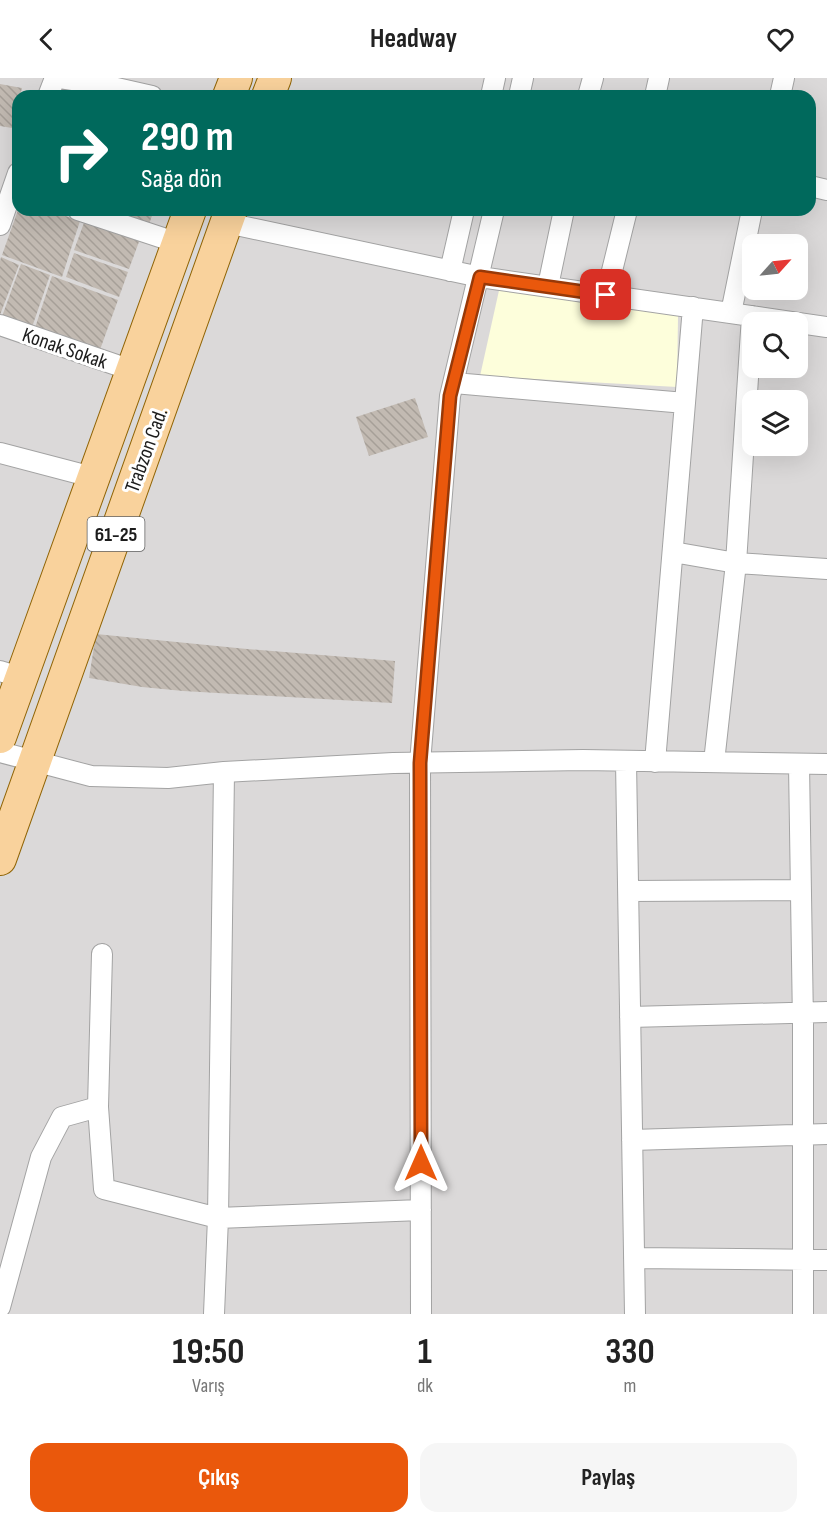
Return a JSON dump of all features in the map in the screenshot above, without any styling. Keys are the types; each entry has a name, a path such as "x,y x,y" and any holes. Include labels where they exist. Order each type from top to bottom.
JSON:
{"main road":[{"name":"Trabzon Cad.","path":"0,738 11,674 92,477 188,216"},
{"name":"Trabzon Cad.","path":"0,859 229,216"}],"street":[{"path":"60,78 100,81 131,90"},
{"path":"0,225 12,194"},
{"path":"96,216 178,243"},
{"path":"229,216 480,277 742,315"},
{"path":"450,271 463,216"},
{"path":"421,1314 420,763 450,396 493,216"},
{"path":"548,286 563,216"},
{"path":"606,295 626,216"},
{"path":"731,313 751,216"},
{"path":"655,762 693,307"},
{"path":"808,324 827,327"},
{"name":"Konak Sokak","path":"0,325 131,370"},
{"path":"714,762 736,563 748,378"},
{"path":"454,383 685,403"},
{"path":"0,453 92,477"},
{"path":"673,552 736,563 827,569"},
{"path":"0,752 91,776 168,778 224,772 420,763 626,761 827,764"},
{"path":"626,761 635,1314"},
{"path":"799,764 803,1012 803,1314"},
{"path":"214,1314 218,1218 224,772"},
{"path":"628,891 801,890"},
{"path":"102,954 98,1107 104,1190 218,1218 421,1210"},
{"path":"630,1017 827,1012"},
{"path":"0,1307 41,1157 62,1117 98,1107"},
{"path":"632,1140 827,1134"},
{"path":"634,1258 827,1260"}],"shaded area":[{"path":"0,78 827,78 827,1314 0,1314"},
{"path":"500,286 678,316 677,387 480,376"}],"building":[{"path":"0,84 22,88 22,90 12,90 12,128 0,126"},
{"path":"16,216 65,216 80,221 62,277 2,255"},
{"path":"112,216 152,216 148,227"},
{"path":"85,220 140,239 129,269 74,250"},
{"path":"74,253 128,272 119,297 66,277"},
{"path":"1,257 19,265 0,315 0,261"},
{"path":"21,264 50,275 30,333 0,322"},
{"path":"52,276 118,300 97,358 33,334"},
{"path":"415,398 428,437 369,456 356,417"},
{"path":"96,634 395,661 392,703 183,691 89,678"}],"route":[{"path":"421,1163 420,763 450,396 480,277 606,295"}]}
